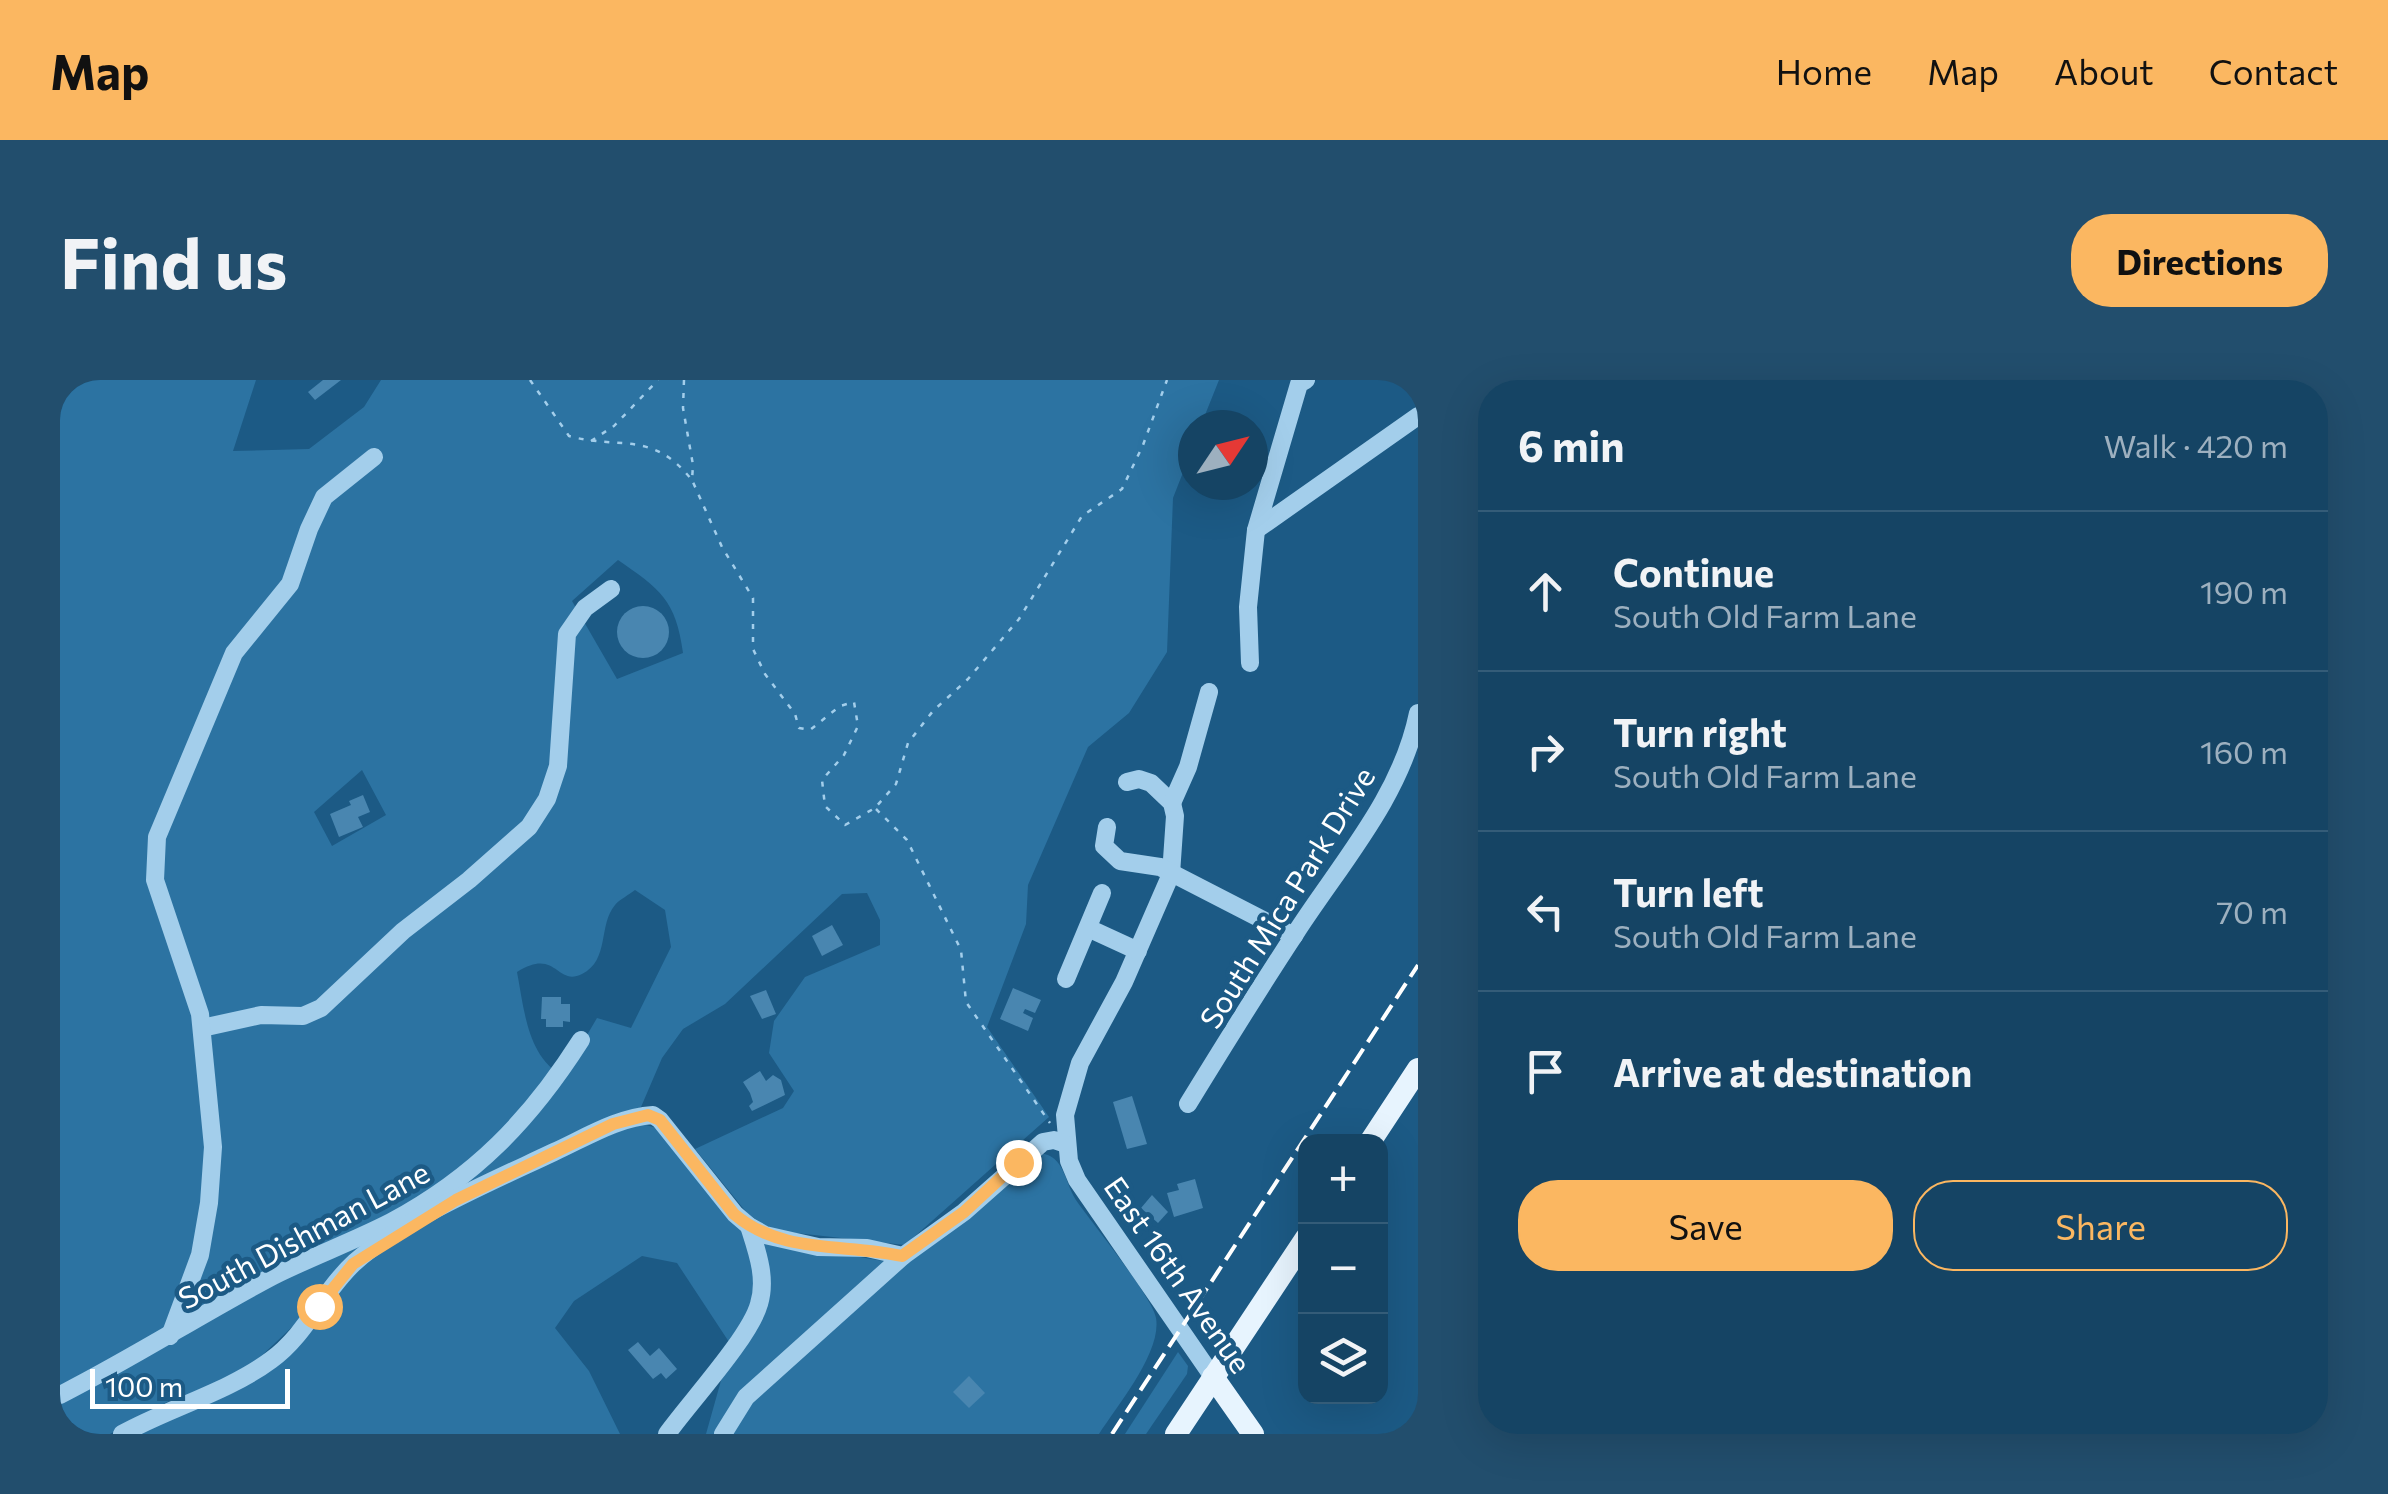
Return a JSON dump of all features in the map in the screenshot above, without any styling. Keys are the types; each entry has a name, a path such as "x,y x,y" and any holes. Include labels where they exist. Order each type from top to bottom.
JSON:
{"main road":[{"path":"1375,1134 1418,1070"},
{"path":"1176,1434 1298,1250"},
{"name":"East 16th Avenue","path":"1213,1377 1253,1434"}],"street":[{"path":"1250,663 1248,607 1256,530 1299,384 1306,380"},
{"path":"1256,530 1418,416"},
{"path":"170,1336 200,1255 209,1203 211,1110 193,984 155,880 157,837 234,653 290,584 324,498 374,457"},
{"path":"202,1028 261,1015 302,1016 321,1008 402,931 529,828 547,800 558,766 566,634 584,608 611,590"},
{"path":"723,1434 746,1397 902,1256 964,1212 1042,1142 1066,1144 1065,1114 1080,1063 1138,950 1171,874 1175,816 1172,803 1188,767 1209,692"},
{"name":"South Mica Park Drive","path":"1188,1104 1390,792 1414,736 1418,713"},
{"path":"1128,782 1145,781 1172,803"},
{"path":"1107,827 1104,846 1112,856 1129,863 1152,864 1294,936"},
{"path":"1066,979 1102,893"},
{"path":"1088,928 1138,950"},
{"name":"South Dishman Lane","path":"60,1395 274,1276 392,1222 451,1186 540,1102 581,1040"},
{"path":"122,1434 271,1360 302,1331 353,1264 371,1250 471,1192 613,1124 640,1116 656,1117 734,1214 765,1236 818,1248 867,1248 902,1256"},
{"name":"East 16th Avenue","path":"1066,1144 1077,1180 1213,1377"},
{"path":"667,1434 750,1326 760,1303 760,1262 749,1226"}],"path":[{"path":"530,380 569,436 590,442 644,444 680,466 692,480 722,547 752,598 754,648 765,674 795,714 799,728 810,730 840,706 854,702 858,726 844,756 822,780 825,806 845,825 874,808 896,784 908,744 933,711 968,679 1019,618 1082,516 1122,489 1167,380"},
{"path":"590,442 614,426 658,380"},
{"path":"684,380 684,408 694,465 692,480"},
{"path":"874,808 908,840 945,916 961,950 966,1002 1028,1096 1066,1144"}],"shaded area":[{"path":"60,380 256,380 233,451 309,449 364,407 381,380 1219,380 1207,410 1178,410 1178,485 1173,498 1167,652 1129,713 1088,747 1028,885 1026,924 987,1027 1049,1117 905,1245 760,1229 695,1149 783,1108 794,1091 769,1053 774,1021 805,977 880,945 880,920 867,893 842,894 725,1004 683,1029 662,1058 641,1107 468,1189 397,1228 256,1361 209,1387 167,1402 110,1434 60,1434","holes":["618,560 645,579 670,608 683,653 617,679 572,601","362,770 386,815 332,846 314,812","635,890 665,910 671,947 631,1028 597,1018 563,1076 551,1068 534,1044 517,972 540,964 573,977 591,968 597,960 610,913"]},
{"path":"642,1124 657,1128 747,1238 901,1264 1039,1153 1048,1155 1060,1165 1078,1203 1152,1308 1156,1332 1152,1347 1127,1394 1099,1434 706,1434 731,1345 677,1263 642,1256 574,1301 555,1328 589,1371 620,1434 136,1434 177,1411 217,1400 269,1371 357,1267 376,1253 459,1204 616,1130"},
{"path":"1178,1352 1188,1366 1187,1374 1146,1434 1125,1434"}],"building":[{"path":"323,380 341,380 315,400 308,392"},
{"path":"643,606 662,613 669,632 662,651 643,658 624,651 617,632 624,613"},
{"path":"363,795 370,812 358,817 363,827 339,837 330,814"},
{"path":"832,925 843,945 822,956 812,936"},
{"path":"1013,988 1041,1000 1035,1013 1025,1009 1023,1013 1033,1018 1028,1031 1000,1019"},
{"path":"766,990 776,1014 762,1019 750,996"},
{"path":"542,997 561,997 561,1004 570,1004 570,1022 563,1021 563,1027 546,1027 546,1019 541,1019"},
{"path":"760,1071 766,1081 773,1075 781,1080 785,1095 752,1111 749,1106 753,1102 743,1082"},
{"path":"1132,1096 1147,1144 1127,1149 1113,1102"},
{"path":"1195,1179 1203,1208 1174,1217 1167,1193 1179,1190 1177,1184"},
{"path":"1152,1195 1168,1212 1158,1223 1141,1208"},
{"path":"638,1342 650,1356 659,1348 677,1369 666,1379 661,1373 653,1379 628,1350"},
{"path":"969,1376 985,1393 969,1408 953,1392"}],"railway":[{"path":"1112,1434 1418,965"}],"route":[{"path":"319,1306 353,1264 405,1229 471,1192 606,1128 640,1116 653,1115 660,1120 734,1214 749,1226 765,1236 818,1248 867,1248 902,1256 964,1212 1018,1162"}]}
